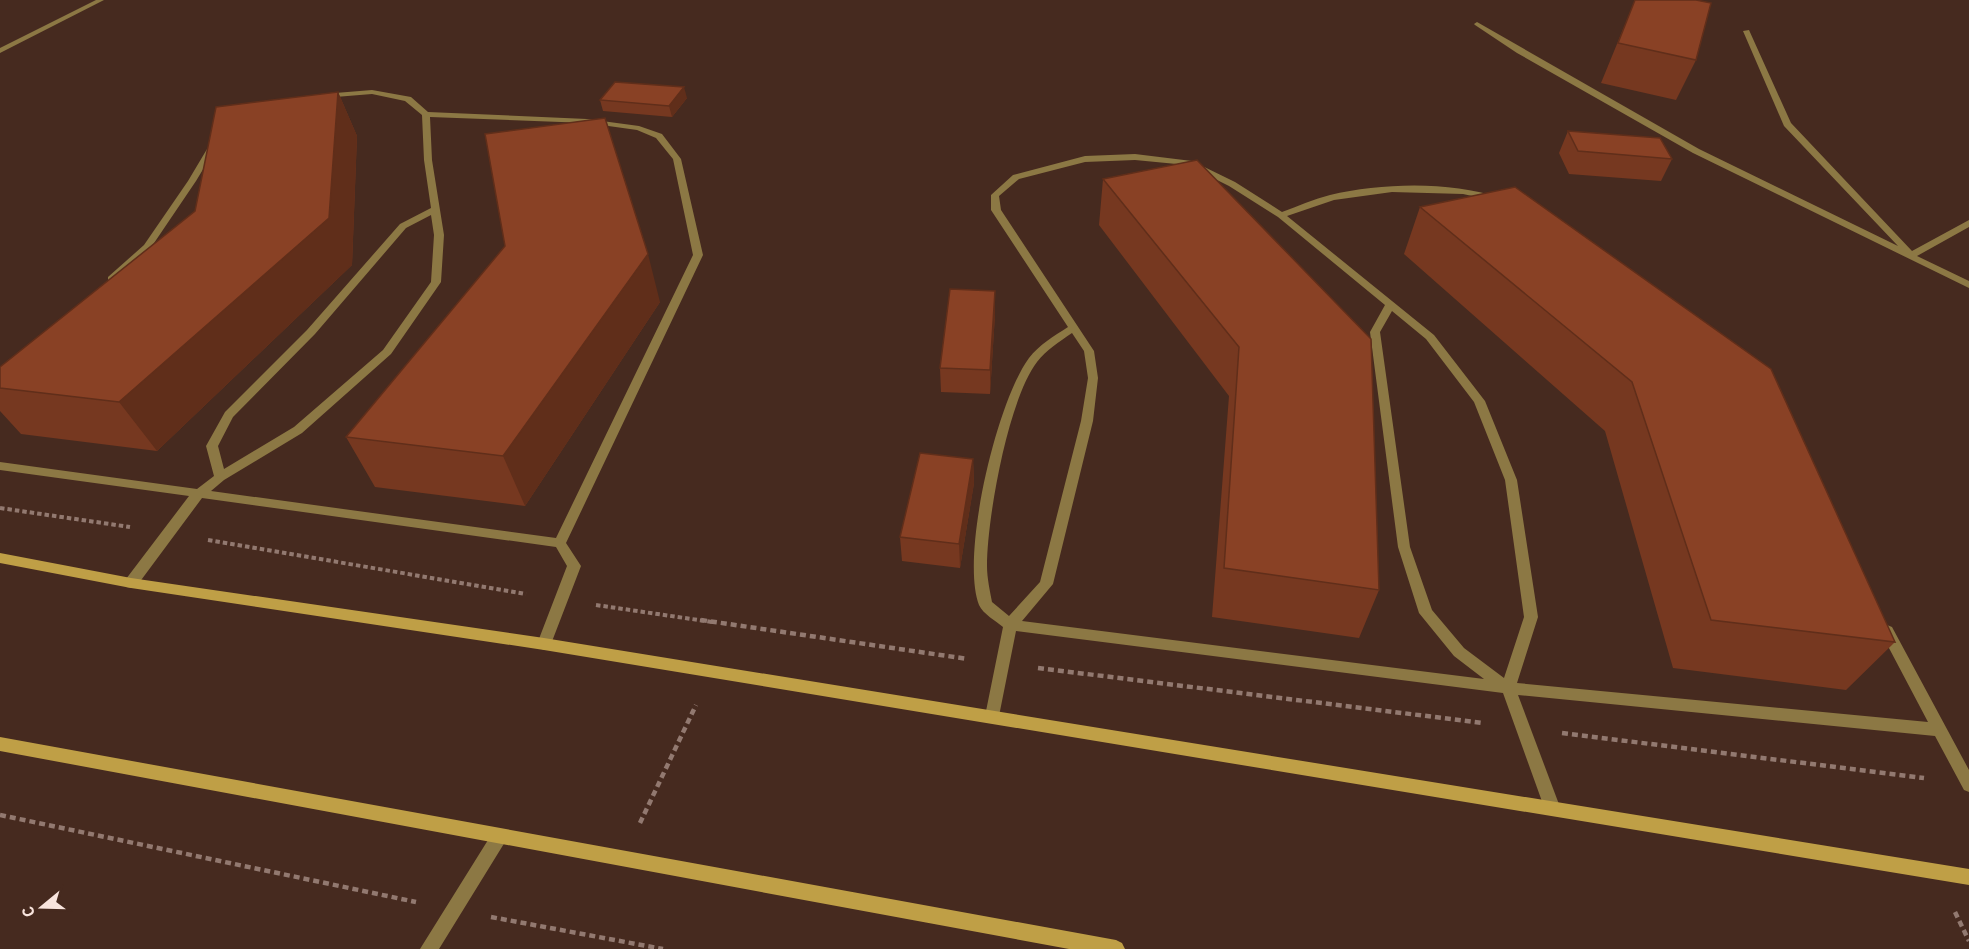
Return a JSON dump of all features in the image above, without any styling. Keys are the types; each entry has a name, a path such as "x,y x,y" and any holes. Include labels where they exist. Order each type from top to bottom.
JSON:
{"street":[{"path":"0,51 101,0"},
{"path":"1477,24 1696,151 1969,285"},
{"path":"1747,31 1787,124 1911,255"},
{"path":"310,97 372,92 408,99 426,114 587,121 639,128 659,136 677,159 698,255 560,543"},
{"path":"131,583 198,494 220,477 298,430 387,352 436,282 439,235 428,160 426,114"},
{"path":"105,285 147,247 192,181 213,143 221,136"},
{"path":"992,716 1010,625 1046,584 1086,421 1093,378 1089,351 996,210 995,195 1016,177 1085,159 1135,157 1189,163 1232,184 1281,215 1430,337 1479,401 1511,480 1531,617 1508,688"},
{"path":"1281,215 1334,196 1390,190 1434,189 1484,194 1504,204"},
{"path":"220,477 212,446 229,415 310,332 403,226 435,209"},
{"path":"1911,255 1969,223"},
{"path":"1391,304 1376,332 1404,547 1426,613 1459,652 1508,688 1552,807"},
{"path":"1074,327 1046,347 1029,365 1017,392 1002,441 985,517 980,569 986,605 1010,625 1508,688 1939,730"},
{"path":"0,466 560,543"},
{"path":"544,644 574,566 560,543"},
{"path":"0,558 131,583 544,644 1969,877"},
{"path":"1884,625 1969,785"},
{"path":"0,744 623,859 1052,944 1116,949"},
{"path":"429,949 499,837"}],"path":[{"path":"623,859 712,671"},
{"path":"0,815 454,909 663,949"}],"building":[{"path":"1635,0 1696,0 1711,3 1696,60 1618,43"},
{"path":"615,82 684,87 669,106 600,100"},
{"path":"338,92 329,218 119,402 0,388 0,367 195,211 216,107"},
{"path":"605,118 648,254 503,456 346,437 505,246 485,134"},
{"path":"1568,131 1660,138 1672,159 1578,151"},
{"path":"1197,160 1371,339 1379,590 1224,568 1239,347 1103,179"},
{"path":"1515,187 1771,369 1895,642 1711,620 1632,382 1420,207"},
{"path":"950,289 995,291 990,370 940,368"},
{"path":"920,453 973,459 959,544 900,537"}]}
